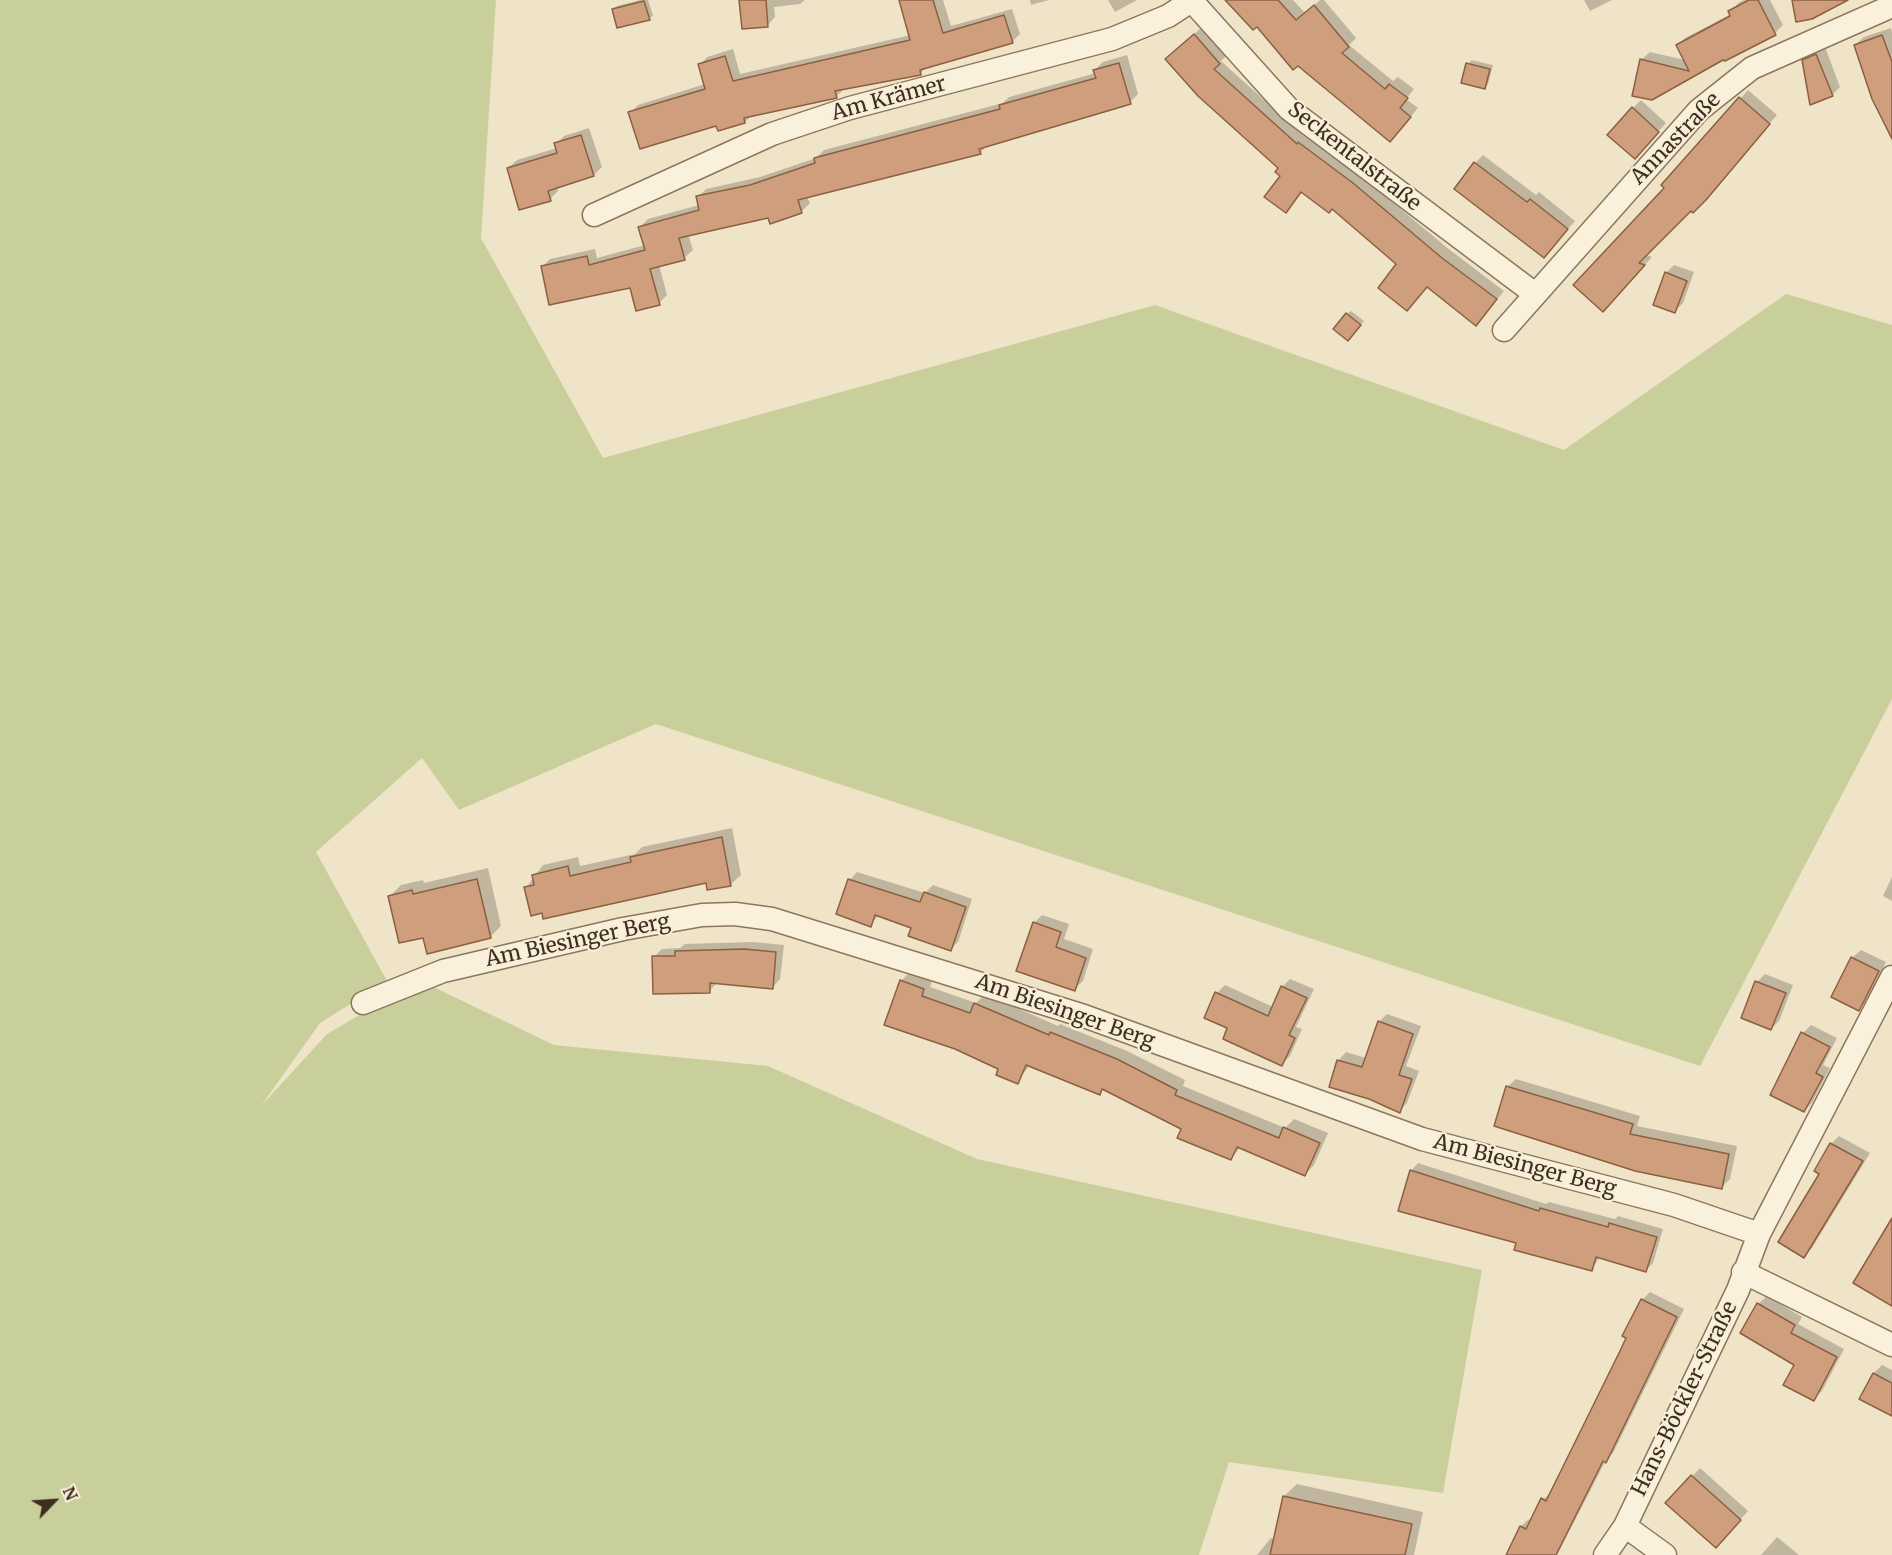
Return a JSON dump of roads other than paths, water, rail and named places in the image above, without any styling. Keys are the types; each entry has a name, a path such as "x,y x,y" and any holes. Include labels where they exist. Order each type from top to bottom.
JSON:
{"street":[{"name":"Am Krämer","path":"594,215 781,131 850,108 1112,39 1168,16 1191,1"},
{"name":"Seckentalstraße","path":"1191,1 1289,109 1535,294"},
{"name":"Annastraße","path":"1504,330 1699,110 1752,68 1892,6"},
{"name":"Am Biesinger Berg","path":"363,1003 443,971 612,931 702,915 744,915 771,920 1084,1016 1422,1138 1674,1205 1759,1234"},
{"path":"1892,977 1759,1234 1743,1272 1892,1345"},
{"name":"Hans-Böckler-Straße","path":"1605,1555 1625,1526 1738,1290 1743,1272"},
{"path":"1625,1526 1665,1555"}]}
